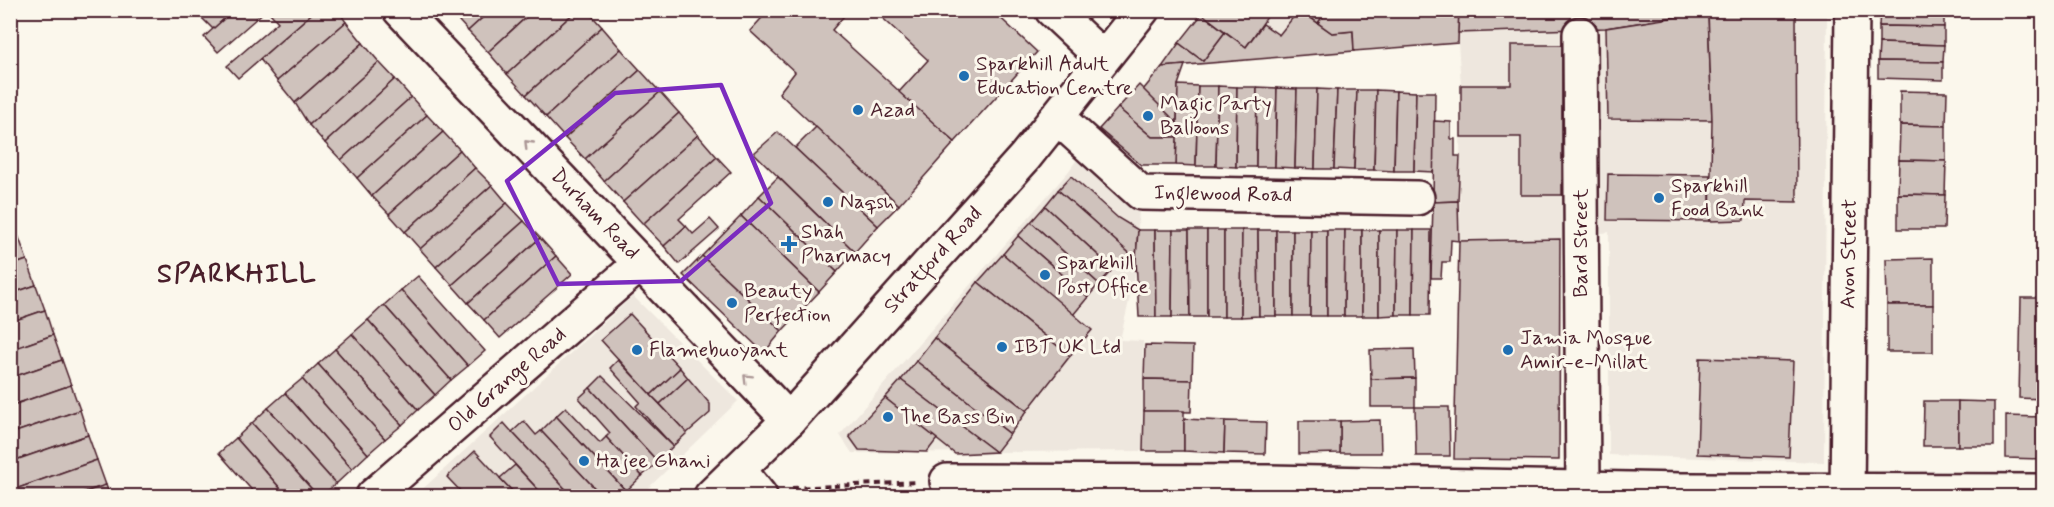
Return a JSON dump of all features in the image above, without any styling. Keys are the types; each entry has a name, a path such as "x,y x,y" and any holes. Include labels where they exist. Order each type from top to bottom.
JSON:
{"main road":[{"name":"Durham Road","path":"400,10 789,420"},
{"path":"1052,10 1103,58"},
{"name":"Stratford Road","path":"711,496 751,485 789,420 1058,118 1142,10"},
{"name":"Avon Street","path":"1847,493 1851,10"},
{"name":"Bard Street","path":"1580,34 1583,488"},
{"name":"Inglewood Road","path":"1058,118 1141,193 1417,198"},
{"name":"Old Grange Road","path":"373,496 641,263"},
{"path":"947,481 1269,482 1847,493 2043,491"}],"path":[{"path":"751,485 947,481"}],"highlighted area":[{"path":"721,85 771,203 681,281 558,284 507,181 615,93"}],"shaded area":[{"path":"1205,11 1827,11 1824,462 1609,455 1609,232 1560,239 1459,241 1461,85 1458,43 1185,65 1178,85 1177,123 1141,165 1136,271 1120,340 1143,341 1143,451 852,453 840,435 1068,172 1099,129 1139,85 1143,90"},
{"path":"633,296 738,401 640,496 415,496"}],"building":[{"path":"209,10 234,10 213,29 201,17"},
{"path":"234,10 266,10 218,52 204,37"},
{"path":"273,10 316,10 238,78 227,66 278,22 270,13"},
{"path":"316,10 338,10 346,22 277,81 260,59"},
{"path":"449,10 491,10 468,31"},
{"path":"491,10 534,10 488,52 468,31"},
{"path":"534,10 577,10 507,74 488,52"},
{"path":"577,10 587,10 602,27 526,95 507,74"},
{"name":"Azad","path":"769,10 849,10 832,30 955,142 899,205 779,93 795,72 750,31"},
{"name":"Sparkhill Adult Education Centre","path":"874,10 992,10 1037,52 955,142 899,92 928,60"},
{"path":"1205,10 1272,10 1246,47 1202,14"},
{"path":"1299,10 1332,33 1353,31 1354,51 1162,67 1179,43 1203,61 1225,32 1246,47 1263,24 1279,35"},
{"path":"1301,10 1327,10 1318,23"},
{"path":"1327,10 1459,10 1458,43 1354,51 1353,31 1332,33 1318,23"},
{"path":"1459,10 1708,10 1708,12 1606,28 1458,33"},
{"path":"1880,10 1944,10 1944,27 1879,26"},
{"path":"1708,12 1712,120 1608,119 1606,28"},
{"path":"1708,12 1796,12 1797,202 1745,201 1744,220 1710,221 1712,120"},
{"path":"1202,14 1225,32 1203,61 1179,43"},
{"path":"346,22 363,43 295,103 277,81"},
{"path":"1879,26 1944,27 1944,45 1879,43"},
{"path":"602,27 621,49 546,117 526,95"},
{"path":"363,43 379,62 309,125 295,103"},
{"path":"1879,43 1944,45 1943,62 1878,61"},
{"path":"1511,45 1562,45 1562,195 1521,195 1521,137 1461,137 1461,85 1511,85"},
{"path":"621,49 640,70 565,138 546,117"},
{"path":"1878,61 1943,62 1943,80 1878,78"},
{"path":"379,62 395,79 325,143 309,125"},
{"path":"1185,65 1178,85 1177,123 1143,90 1162,67"},
{"path":"640,70 660,92 585,159 565,138"},
{"path":"395,79 411,97 341,160 325,143"},
{"name":"Magic Party Balloons","path":"1139,85 1177,123 1177,137 1152,137 1118,108"},
{"path":"1178,85 1198,86 1196,166 1176,165"},
{"path":"1198,86 1218,86 1216,166 1196,166"},
{"path":"1218,86 1237,87 1236,167 1216,166"},
{"path":"1237,87 1257,87 1256,167 1236,167"},
{"path":"1257,87 1277,88 1275,167 1256,167"},
{"path":"1277,88 1297,89 1295,168 1275,167"},
{"path":"1297,89 1317,89 1315,169 1295,168"},
{"path":"1317,89 1337,90 1334,169 1315,169"},
{"path":"1337,90 1357,90 1354,170 1334,169"},
{"path":"1357,90 1376,90 1374,170 1354,170"},
{"path":"1376,90 1396,91 1394,171 1374,170"},
{"path":"1396,91 1416,92 1414,171 1394,171"},
{"path":"1900,91 1947,92 1946,126 1900,125"},
{"path":"660,92 679,113 604,181 585,159"},
{"path":"1416,92 1435,92 1434,172 1414,171"},
{"path":"411,97 427,115 357,178 341,160"},
{"path":"1118,108 1152,137 1177,137 1176,165 1141,165 1099,129"},
{"path":"679,113 698,135 623,202 604,181"},
{"path":"427,115 443,132 372,196 357,178"},
{"path":"1434,121 1451,122 1451,139 1455,139 1455,156 1460,156 1458,201 1433,202"},
{"path":"1900,125 1946,126 1946,161 1899,160"},
{"path":"816,127 899,205 878,226 795,148"},
{"path":"443,132 460,150 389,214 372,196"},
{"name":"Naqsh","path":"778,132 878,226 855,252 754,153"},
{"path":"698,135 717,157 643,224 623,202"},
{"path":"460,150 475,168 405,232 389,214"},
{"path":"717,157 731,172 679,219 686,226 664,246 643,224"},
{"path":"1899,160 1946,161 1945,195 1898,194"},
{"path":"475,168 492,185 420,249 405,232"},
{"name":"Sparkhill Food Bank","path":"1608,174 1710,175 1710,221 1607,220"},
{"path":"1071,176 1118,218 1138,230 1136,259 1058,190"},
{"path":"778,177 855,252 837,272 759,196"},
{"path":"492,185 507,203 436,267 420,249"},
{"path":"1058,190 1136,259 1136,271 1121,262 1113,269 1045,206"},
{"path":"1898,194 1945,195 1944,229 1898,229"},
{"name":"Shah Pharmacy","path":"759,196 837,272 819,292 741,216"},
{"path":"1458,201 1459,241 1451,240 1450,262 1442,262 1441,278 1431,278 1433,202"},
{"path":"507,203 524,221 452,285 436,267"},
{"path":"1045,206 1113,269 1099,284 1031,222"},
{"path":"741,216 819,292 782,331 702,256"},
{"path":"710,219 719,229 679,264 664,246 686,226 693,234"},
{"path":"524,221 540,238 468,303 452,285"},
{"path":"1031,222 1099,284 1088,297 1018,236"},
{"path":"1138,230 1155,230 1156,317 1139,317 1136,259"},
{"path":"1155,230 1173,230 1172,317 1156,317"},
{"path":"1173,230 1189,230 1190,317 1172,317"},
{"path":"1189,230 1207,230 1207,317 1190,317"},
{"path":"1207,230 1224,230 1224,317 1207,317"},
{"path":"1224,230 1242,230 1241,317 1224,317"},
{"path":"1242,230 1258,230 1259,316 1241,317"},
{"path":"1258,230 1276,230 1276,316 1259,316"},
{"path":"1276,230 1293,230 1293,316 1276,316"},
{"path":"1293,230 1311,230 1310,316 1293,316"},
{"path":"1311,230 1327,230 1327,316 1310,316"},
{"path":"1327,230 1345,230 1344,316 1327,316"},
{"path":"1345,230 1362,230 1362,316 1344,316"},
{"path":"1362,230 1379,230 1379,316 1362,316"},
{"path":"1379,230 1397,230 1396,315 1379,316"},
{"path":"1397,230 1414,230 1413,315 1396,315"},
{"path":"1414,230 1431,230 1430,315 1413,315"},
{"path":"18,235 27,260 10,266 10,238"},
{"name":"Sparkhill Post Office","path":"1018,236 1088,297 1073,315 1003,254"},
{"path":"540,238 556,256 484,320 468,303"},
{"name":"Jamia Mosque Amir-e-Millat","path":"1560,239 1559,460 1454,459 1459,241"},
{"path":"1003,254 1092,330 1070,356 978,282"},
{"path":"556,256 572,274 500,338 484,320"},
{"name":"Beauty Perfection","path":"702,256 782,331 764,353 683,275"},
{"path":"1933,258 1933,305 1887,305 1886,259"},
{"path":"27,260 36,285 10,294 10,266"},
{"path":"418,276 485,351 468,366 401,290"},
{"name":"IBT UK Ltd","path":"978,282 1070,356 1027,411 934,338"},
{"path":"36,285 45,310 10,322 10,294"},
{"path":"401,290 468,366 451,380 384,305"},
{"path":"2021,298 2044,298 2044,399 2019,398"},
{"path":"384,305 451,380 435,395 368,320"},
{"path":"1887,305 1933,305 1933,352 1887,352"},
{"path":"45,310 53,335 10,350 10,322"},
{"name":"Flamebuoyant","path":"630,314 680,368 651,395 601,340"},
{"path":"368,320 435,395 418,410 352,334"},
{"path":"352,334 418,410 402,425 335,349"},
{"path":"53,335 62,360 10,378 10,350"},
{"path":"934,338 1027,411 1010,434 916,361"},
{"path":"1145,345 1193,346 1192,380 1144,379"},
{"path":"335,349 402,425 385,439 318,364"},
{"path":"1414,349 1415,378 1371,379 1370,350"},
{"path":"1700,358 1793,361 1789,457 1697,454"},
{"path":"62,360 71,385 10,406 10,378"},
{"path":"618,360 687,433 673,446 636,406 640,402 610,368"},
{"path":"916,361 1010,434 996,452 901,380"},
{"path":"318,364 385,439 368,454 302,379"},
{"path":"680,368 688,378 660,404 651,395"},
{"path":"602,376 673,446 658,462 590,388"},
{"path":"688,378 710,404 710,413 687,433 660,404"},
{"path":"1415,378 1415,407 1371,407 1371,379"},
{"path":"302,379 368,454 352,469 285,393"},
{"path":"1144,379 1192,380 1191,412 1144,411"},
{"path":"901,380 996,452 955,454 885,398"},
{"path":"71,385 80,410 10,434 10,406"},
{"path":"590,388 658,462 642,476 606,437 610,433 579,398"},
{"path":"285,393 352,469 336,484 268,408"},
{"name":"The Bass Bin","path":"885,398 937,439 927,452 859,450 849,436"},
{"path":"1924,401 1958,401 1958,446 1923,446"},
{"path":"1958,401 1994,402 1994,446 1958,446"},
{"path":"566,407 600,443 606,437 642,476 626,491 556,416"},
{"path":"1415,407 1449,407 1450,456 1416,456"},
{"path":"268,408 336,484 321,496 318,496 252,423"},
{"path":"80,410 88,435 10,462 10,434"},
{"path":"1144,411 1184,411 1184,451 1143,451"},
{"name":"Hajee Ghani","path":"556,416 626,491 620,496 602,496 541,431"},
{"path":"2006,416 2044,417 2044,459 2006,458"},
{"path":"1184,419 1225,421 1224,453 1184,451"},
{"path":"1380,420 1381,453 1340,453 1340,421"},
{"path":"524,421 536,435 541,431 602,496 572,496 512,432"},
{"path":"1225,421 1266,422 1265,454 1224,453"},
{"path":"1299,421 1340,421 1340,453 1299,454"},
{"path":"252,423 318,496 287,496 236,438"},
{"path":"504,423 572,496 544,496 490,437"},
{"path":"88,435 97,460 10,491 10,462"},
{"path":"236,438 287,496 257,496 219,453"},
{"path":"475,451 517,496 465,496 447,477"},
{"path":"97,460 106,485 73,496 10,496 10,491"},
{"path":"515,465 544,496 517,496 500,478"},
{"path":"106,485 110,496 73,496"}],"place":[{"name":"Sparkhill Adult Education Centre","path":"964,76"},
{"name":"Azad","path":"858,110"},
{"name":"Magic Party Balloons","path":"1148,116"},
{"name":"Sparkhill Food Bank","path":"1659,198"},
{"name":"Naqsh","path":"828,202"},
{"name":"Shah Pharmacy","path":"789,244"},
{"name":"Sparkhill Post Office","path":"1045,275"},
{"name":"Beauty Perfection","path":"732,303"},
{"name":"IBT UK Ltd","path":"1002,347"},
{"name":"Flamebuoyant","path":"637,350"},
{"name":"Jamia Mosque Amir-e-Millat","path":"1508,350"},
{"name":"The Bass Bin","path":"888,417"},
{"name":"Hajee Ghani","path":"584,461"}],"district":[{"name":"SPARKHILL","path":"237,274"}]}
